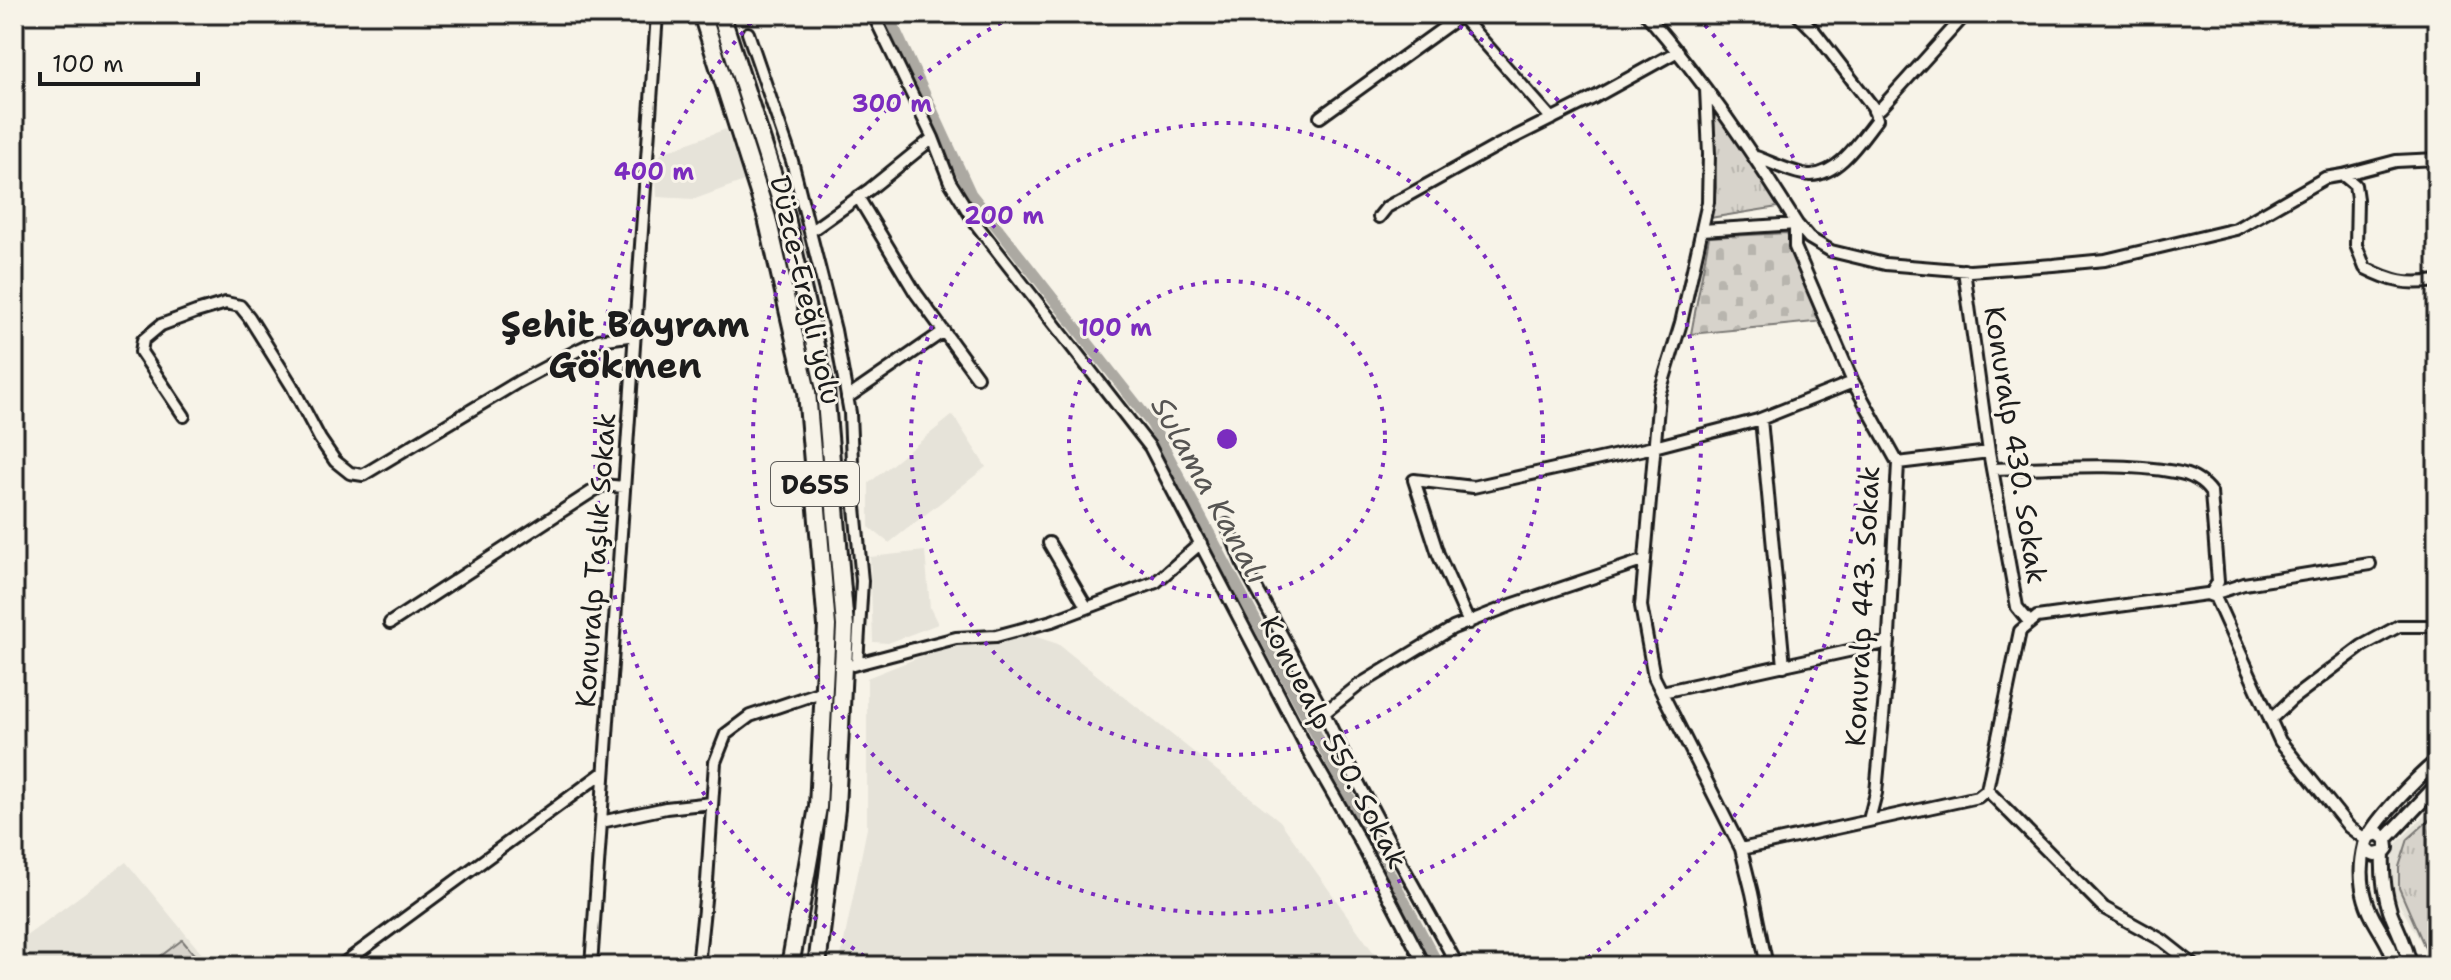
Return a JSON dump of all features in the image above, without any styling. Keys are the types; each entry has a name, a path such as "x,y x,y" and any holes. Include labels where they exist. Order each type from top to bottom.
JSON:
{"highway":[{"name":"Düzce-Ereğli yolu","path":"702,14 767,218 807,392 827,626 818,807 790,966"},
{"name":"Düzce-Ereğli yolu","path":"721,14 785,213 825,389 850,666 817,966"}],"main road":[{"path":"2395,966 2389,943 2368,908 2360,864 2367,840 2380,819 2437,761"},
{"path":"2386,839 2437,785"},
{"path":"2367,840 2378,833 2386,839 2387,848 2383,853 2384,887 2410,966"},
{"path":"2367,840 2372,854 2383,853"}],"street":[{"name":"Konuralp Taşlık Sokak","path":"591,966 657,14"},
{"name":"Konuealp 550. Sokak","path":"873,14 933,138 950,182 976,224 1150,447 1425,966"},
{"path":"1646,14 1706,87 1756,157 1796,224 1809,238 1831,251 1885,264 1964,270 2105,260 2236,229 2325,178 2396,161 2437,159"},
{"path":"1756,157 1810,175 1829,170 1855,147 1877,119 1815,32 1797,14"},
{"path":"1874,111 1881,108 1966,14"},
{"path":"1320,117 1461,15 1552,119"},
{"path":"748,33 792,161 811,231 835,330 847,398 862,581 850,666 956,638 996,636 1021,630 1087,608 1156,582 1201,543"},
{"path":"1379,217 1387,207 1678,51"},
{"path":"1706,87 1708,202 1681,323 1659,395 1641,606 1654,677 1741,849 1767,966"},
{"path":"811,231 933,138"},
{"path":"2343,175 2355,185 2356,245 2365,268 2398,282 2414,284 2437,281"},
{"path":"858,197 915,292 977,377"},
{"path":"1702,230 1796,224"},
{"name":"Konuralp 443. Sokak","path":"1796,224 1795,247 1853,382 1898,463 1889,642 1876,793 1869,820"},
{"name":"Konuralp 430. Sokak","path":"1964,270 1989,452 2017,607 2030,623"},
{"path":"184,416 141,352 143,340 161,325 226,303 240,306 249,317 335,461 350,473 363,475 518,382 580,349 599,340 635,335"},
{"path":"847,398 944,331"},
{"path":"1469,623 1438,554 1414,480 1473,487 1654,447 1761,419 1853,382"},
{"path":"1761,419 1784,666"},
{"path":"1898,463 1989,452"},
{"path":"1993,469 2132,469 2177,472 2204,483 2211,493 2218,582 2210,595"},
{"path":"390,623 602,485 624,487"},
{"path":"1227,525 1248,574 1458,966"},
{"path":"1049,543 1087,608"},
{"path":"1324,713 1359,685 1453,628 1645,560"},
{"path":"2210,595 2244,584 2370,564"},
{"path":"1741,849 1978,797 1987,790 2020,631 2037,617 2207,594 2215,597 2280,741 2349,827 2367,840"},
{"path":"2270,720 2292,699 2362,646 2399,626 2437,626"},
{"path":"1662,692 1889,642"},
{"path":"698,966 715,762 726,734 750,716 824,691"},
{"path":"340,966 604,772"},
{"path":"1987,790 2104,908 2162,940 2195,966"},
{"path":"601,822 666,808 712,803"}],"shaded area":[{"path":"726,129 744,181 695,199 657,197 655,162 662,153"},
{"path":"953,415 986,467 889,543 869,527 869,483"},
{"path":"925,551 930,608 938,624 888,643 873,642 870,557"},
{"path":"1000,625 1058,644 1280,821 1383,966 839,966 867,828 867,678"},
{"path":"2437,803 2437,966 2431,966 2421,942 2376,864"},
{"path":"126,862 212,966 14,966 14,945"}],"green space":[{"path":"1716,113 1744,147 1778,207 1710,218 1716,188 1713,123"},
{"path":"1787,233 1825,321 1691,334 1709,237"},
{"path":"2437,813 2437,966 2433,966 2399,888 2399,867 2408,839"},
{"path":"182,940 204,966 163,966 157,959"}],"waterway":[{"name":"Sulama Kanalı","path":"888,14 971,194 1151,423 1439,966"}],"district":[{"name":"Şehit Bayram Gökmen","path":"625,344"}]}
